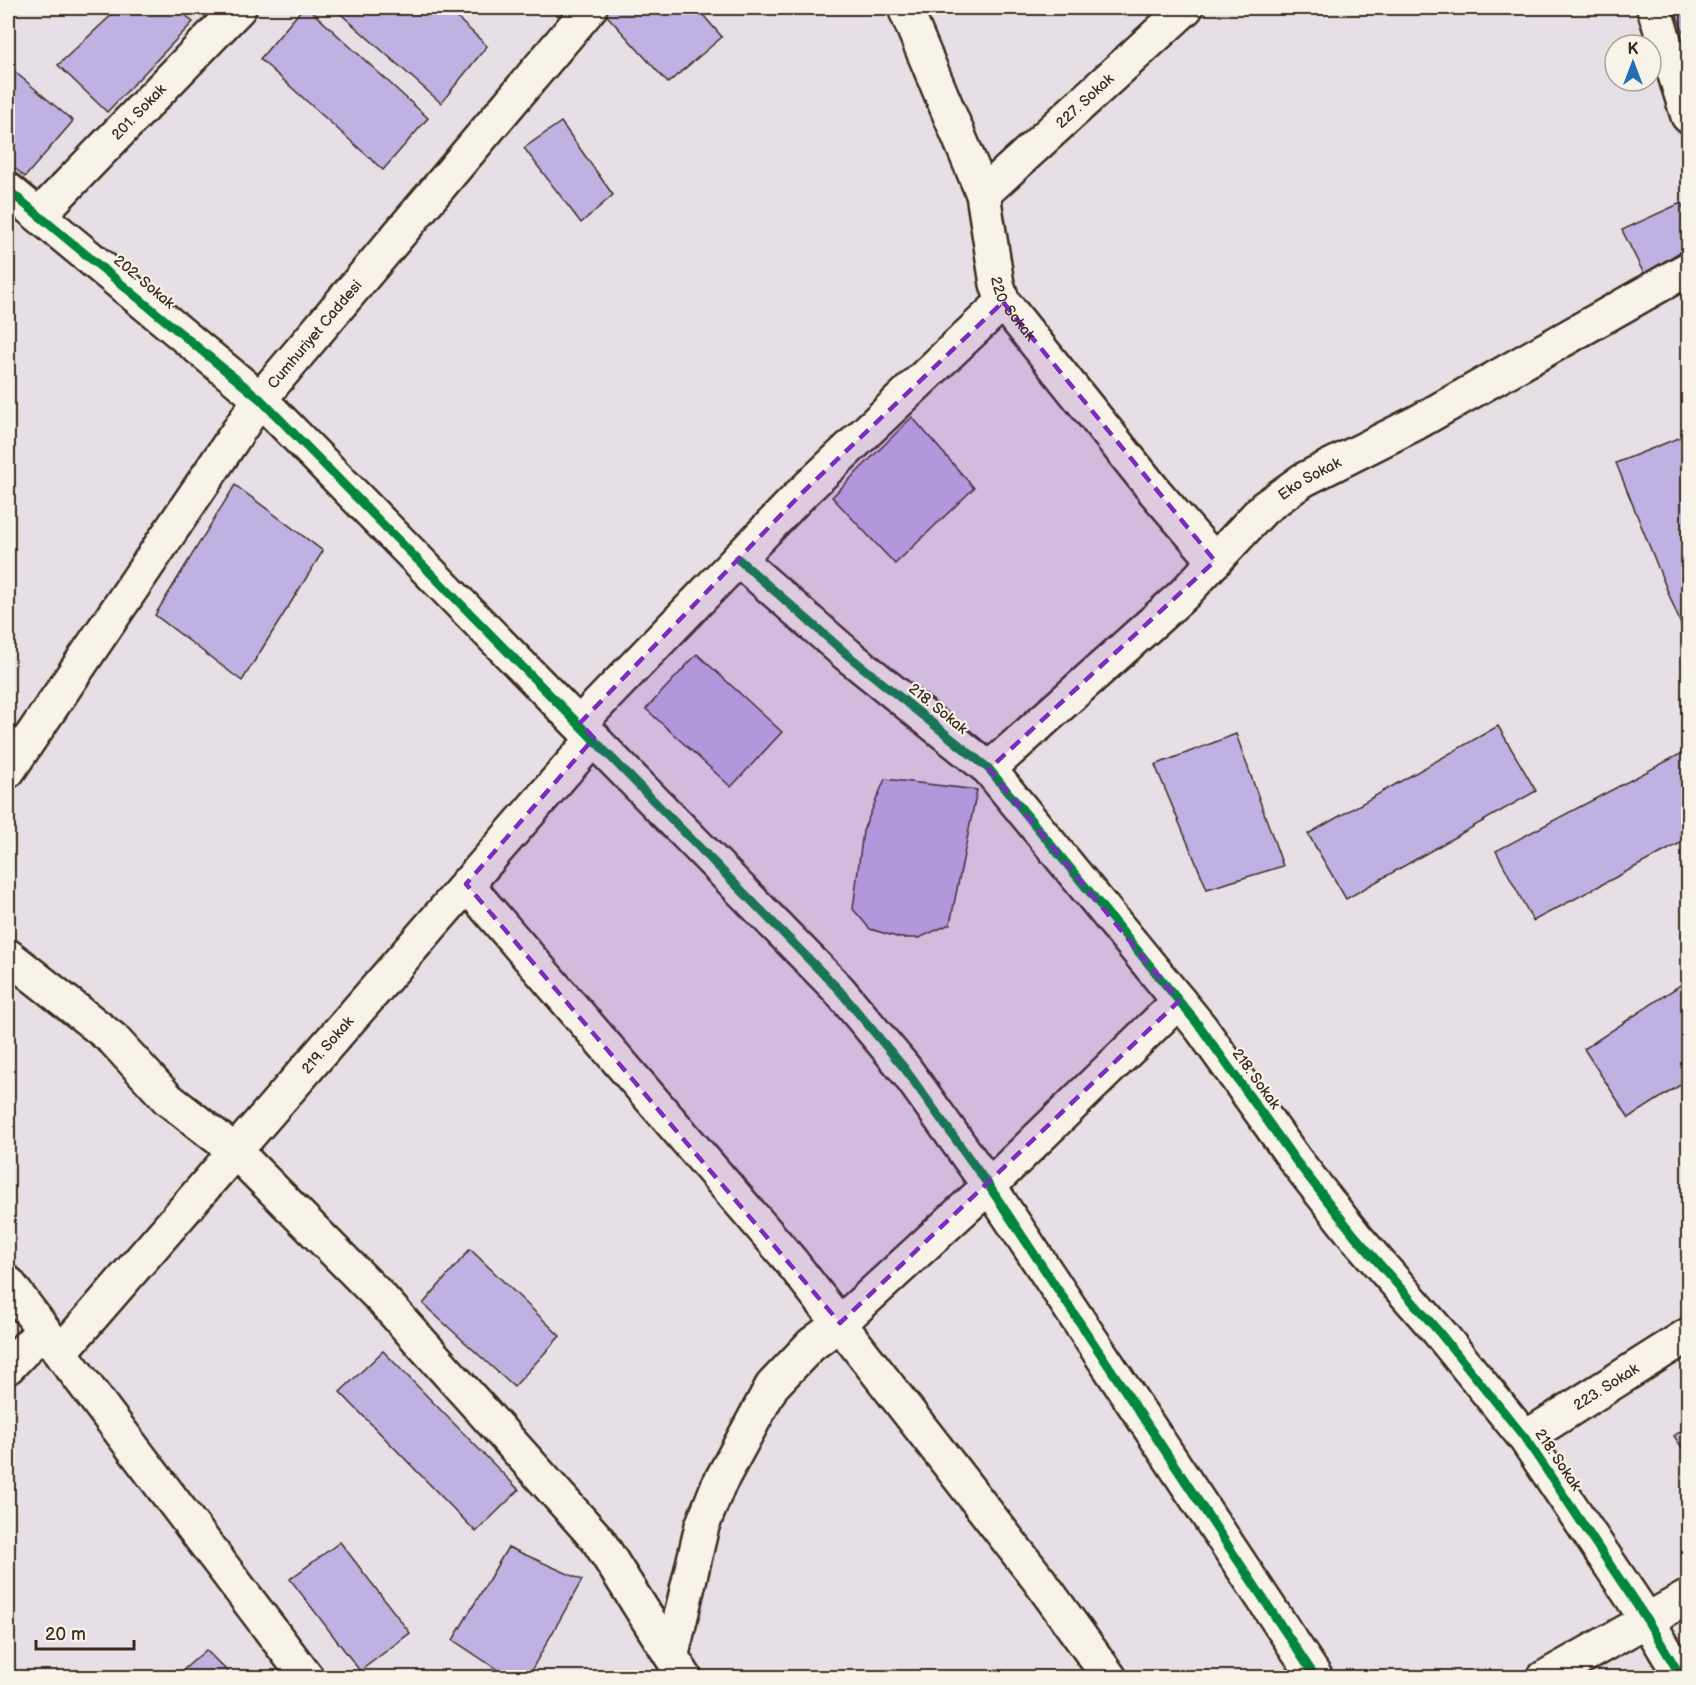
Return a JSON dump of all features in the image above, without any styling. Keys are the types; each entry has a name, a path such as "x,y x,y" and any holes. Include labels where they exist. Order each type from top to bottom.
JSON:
{"street":[{"name":"201. Sokak","path":"40,214 239,8"},
{"name":"Cumhuriyet Caddesi","path":"8,771 260,399 590,8"},
{"name":"220. Sokak","path":"905,8 983,194 997,284 1003,302 1156,493 1215,561"},
{"name":"227. Sokak","path":"983,194 1186,8"},
{"path":"1654,8 1689,116"},
{"name":"202. Sokak","path":"8,190 40,214 260,399 587,730 839,990 904,1069 989,1186 1316,1677"},
{"name":"Eko Sokak","path":"989,770 1183,595 1264,508 1303,480 1416,423 1689,270"},
{"name":"219. Sokak","path":"8,1367 52,1342 235,1151 465,884 587,730 738,559 802,493 1003,302"},
{"name":"218. Sokak","path":"738,559 850,657 989,770 1179,1001 1355,1236 1439,1332 1525,1438 1647,1620 1682,1677"},
{"path":"465,884 790,1260 1039,1580 1110,1677"},
{"path":"8,956 113,1039 168,1099 235,1151 382,1299 598,1540 678,1666"},
{"path":"678,1666 702,1526 718,1485 772,1386 811,1345 840,1323 989,1186 1179,1001"},
{"path":"8,1283 307,1677"},
{"name":"223. Sokak","path":"1525,1438 1689,1335"},
{"path":"1544,1677 1689,1597"}],"highlighted area":[{"path":"1003,302 1215,561 989,769 1179,1001 840,1323 466,884 594,738 580,723 802,493"}],"building":[{"path":"119,8 178,8 193,22 107,112 58,65"},
{"path":"303,8 308,8 428,118 383,170 260,59"},
{"path":"334,8 447,8 487,46 441,103"},
{"path":"600,8 697,8 722,37 668,83"},
{"path":"1674,8 1688,8 1688,44"},
{"path":"8,66 73,121 25,177 8,162"},
{"path":"561,122 613,195 581,223 524,148"},
{"path":"1681,203 1688,217 1688,247 1644,274 1622,230"},
{"path":"912,417 974,488 895,564 832,497"},
{"path":"1688,434 1688,642 1616,463"},
{"path":"235,485 323,551 242,681 155,615"},
{"path":"697,654 782,732 731,787 646,709"},
{"path":"1498,726 1536,791 1346,899 1308,834"},
{"path":"1236,734 1283,866 1207,889 1155,765"},
{"path":"1684,752 1688,761 1688,839 1533,921 1496,851"},
{"path":"885,779 977,790 950,924 919,938 900,938 870,929 853,909 863,831"},
{"path":"1688,980 1688,1080 1629,1118 1584,1049"},
{"path":"470,1249 560,1336 514,1387 423,1304"},
{"path":"383,1351 519,1490 476,1532 340,1392"},
{"path":"1688,1426 1688,1456 1674,1436"},
{"path":"340,1542 410,1633 360,1671 290,1579"},
{"path":"508,1547 582,1580 527,1678 510,1678 453,1640"},
{"path":"206,1650 234,1678 174,1678"}],"cycle path":[{"path":"8,190 260,399 839,990 905,1069 989,1186 1316,1678"},
{"path":"738,559 850,657 989,769 1201,1028 1296,1161 1355,1236 1439,1332 1525,1438 1647,1620 1682,1678"}]}
